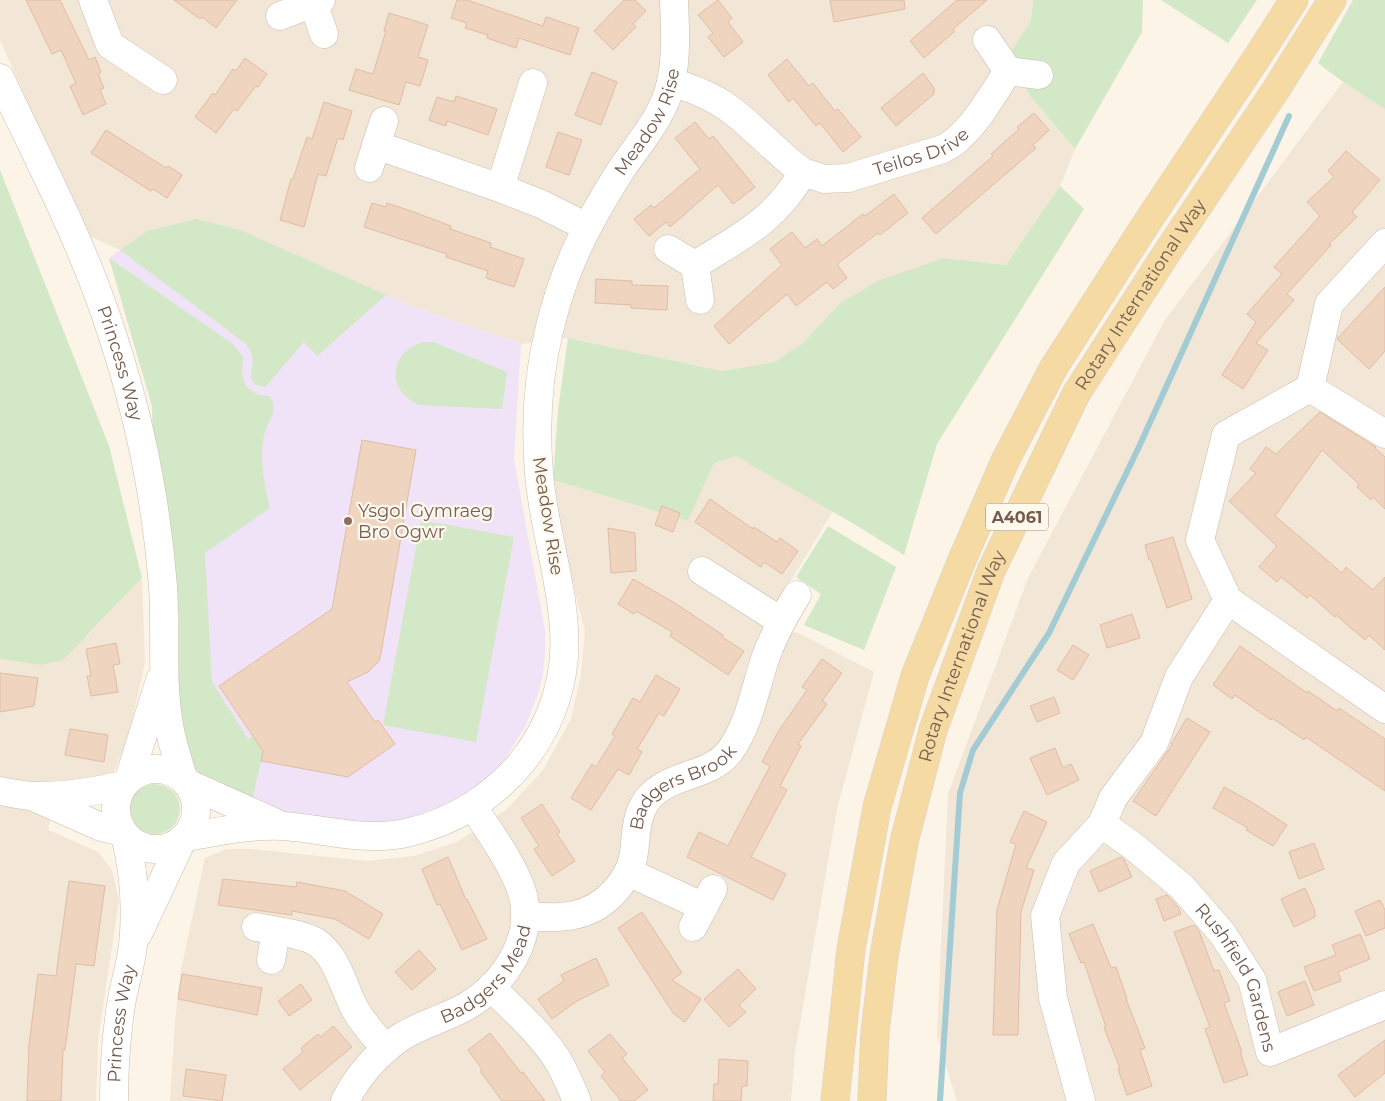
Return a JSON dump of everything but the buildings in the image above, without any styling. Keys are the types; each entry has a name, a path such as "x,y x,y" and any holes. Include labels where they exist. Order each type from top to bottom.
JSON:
{"main road":[{"name":"Rotary International Way","path":"835,1101 852,949 877,807 915,676 962,560 1005,461 1054,367 1294,0"},
{"name":"Rotary International Way","path":"872,1101 875,1032 884,956 904,842 933,730 991,571 1076,394 1332,0"}],"street":[{"path":"93,0 110,45 163,80"},
{"name":"Meadow Rise","path":"184,838 231,829 284,826 358,836 404,834 444,821 473,807 514,773 530,753 543,732 553,708 561,680 565,654 565,631 561,600 540,491 538,446 539,400 546,344 556,301 567,267 587,227 621,170 655,122 665,103 671,82 675,49 674,0"},
{"path":"280,16 317,2 324,34"},
{"path":"987,40 1008,72 1039,75"},
{"name":"Teilos Drive","path":"671,82 696,90 728,108 790,163 803,172 824,179 848,178 954,144 964,135 1008,72"},
{"name":"Princess Way","path":"0,78 84,260 105,313 127,386 148,474 157,530 163,585 164,669 169,726 174,750 186,781 193,793 196,810 192,827 184,838 133,946"},
{"path":"500,188 536,102"},
{"path":"377,145 541,204 587,227"},
{"path":"695,265 764,220 794,188 803,172"},
{"path":"1385,243 1329,304 1310,388 1226,435 1200,540 1228,600 1385,709"},
{"path":"668,249 695,265"},
{"path":"695,265 700,300"},
{"path":"1310,388 1385,434"},
{"path":"702,571 781,621"},
{"name":"Badgers Brook","path":"525,916 571,916 593,910 621,884 632,861 637,821 646,802 655,791 665,784 718,761 729,752 736,742 746,718 773,636 797,595"},
{"path":"1081,1101 1052,998 1045,916 1066,863 1102,824 1113,798 1154,743 1178,677 1228,600"},
{"name":"Princess Way","path":"114,1101 121,1006 133,946 134,919 133,875 124,833 117,820 115,808 117,796 126,782 164,669"},
{"path":"0,791 30,796 80,793 126,782 139,772 150,769 163,769 174,773 186,781"},
{"name":"Meadow Rise","path":"186,781 284,826"},
{"path":"30,796 101,827 124,833 134,843 147,848 160,849 172,846 184,838"},
{"name":"Badgers Mead","path":"344,1101 362,1072 386,1048 409,1032 466,1007 491,987 514,956 524,931 525,916 522,894 514,874 473,807"},
{"name":"Rushfield Gardens","path":"1102,824 1182,887 1222,933 1252,980 1270,1052 1385,1004"},
{"path":"628,872 703,907"},
{"path":"272,960 266,929 309,939 324,949 337,968 352,1002 363,1021 386,1048"},
{"path":"491,987 534,1029 547,1045 558,1061 578,1101"}],"shaded area":[{"path":"0,0 1033,0 1031,21 1010,53 1030,96 1075,149 1060,186 1006,265 944,258 840,303 803,343 775,362 722,371 568,338 521,344 403,303 147,231 120,250 87,235 0,40"},
{"path":"1343,82 1385,109 1385,1101 957,1101 937,1036 948,794 1028,578 1165,320"},
{"name":"Ysgol Gymraeg Bro Ogwr","path":"196,219 240,230 403,303 521,344 514,459 545,630 543,673 539,691 526,725 504,760 490,777 463,797 433,813 401,821 368,825 307,820 251,805 179,719 179,617 167,502 153,435 152,406 109,258 147,231"},
{"path":"736,456 833,511 761,630 798,633 874,672 837,809 795,1052 791,1101 170,1101 175,1022 181,970 205,858 226,849 252,849 367,861 414,856 457,842 507,809 543,770 571,719 581,675 585,631 560,534 553,480 688,521 714,463"},
{"path":"142,578 145,662 129,735 113,774 57,786 48,830 98,852 112,870 119,900 98,1040 96,1101 0,1101 0,659 41,665 90,633"}],"green space":[{"path":"1033,0 1143,0 1142,32 1075,149 1030,96 1010,53 1031,21"},
{"path":"1161,0 1257,0 1228,43"},
{"path":"1353,0 1385,0 1385,109 1343,82 1318,63"},
{"path":"0,170 109,446 142,578 63,660 41,665 0,659"},
{"path":"1060,186 1084,209 937,444 904,555 736,456 714,463 688,521 553,480 558,410 568,338 722,371 775,362 803,343 840,303 880,280 944,258 1006,265"},
{"path":"196,219 240,230 386,295 317,356 304,342 265,387 253,383 251,375 253,360 246,344 120,250 147,231"},
{"path":"109,258 234,345 243,357 242,374 246,387 259,395 269,396 272,400 274,409 266,429 262,448 264,480 270,508 205,553 212,682 248,739 292,709 261,761 251,805 204,779 190,763 179,719 179,617 167,502 153,435 152,406"},
{"path":"423,342 433,342 507,372 502,409 419,405 408,399 401,391 397,382 396,372 398,363 411,347"},
{"path":"421,520 514,537 476,742 383,725"},
{"path":"828,526 896,567 864,650 804,625 821,594 796,577"},
{"path":"150,784 160,784 173,791 180,804 180,814 173,827 160,834 150,834 141,830 134,823 130,814 130,804 134,795 141,788"}],"waterway":[{"path":"940,1101 960,793 973,750 1049,633 1138,449 1289,116"}],"place":[{"name":"Ysgol Gymraeg Bro Ogwr","path":"348,521"}]}
